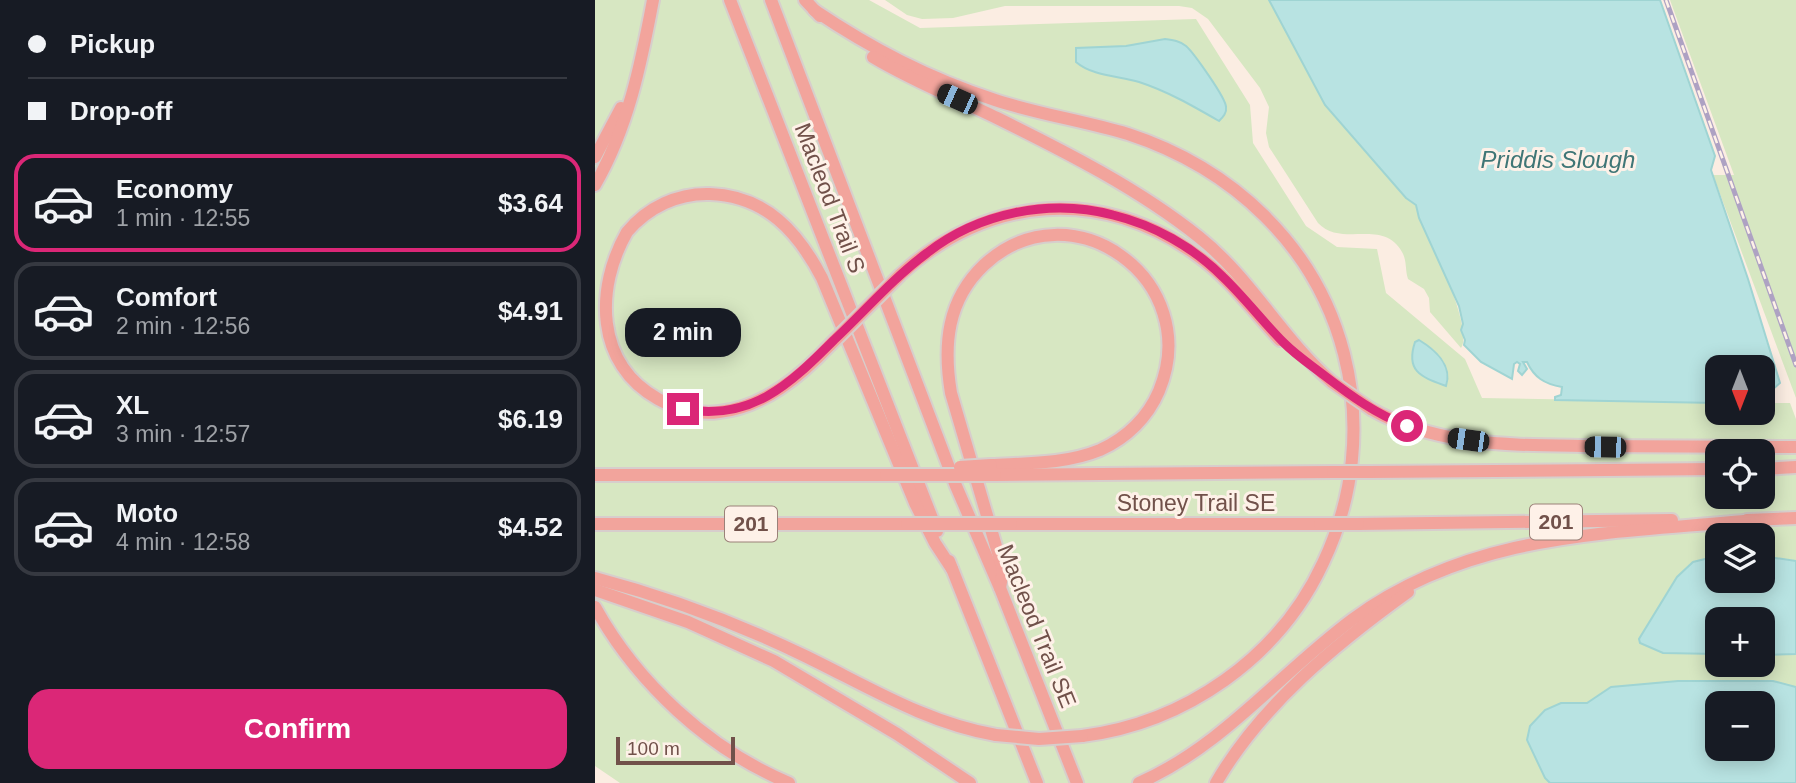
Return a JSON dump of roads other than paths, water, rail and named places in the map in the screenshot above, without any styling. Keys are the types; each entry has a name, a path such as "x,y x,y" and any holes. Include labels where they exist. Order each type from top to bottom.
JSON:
{"highway":[{"path":"595,184 620,136 641,59 653,0"},
{"name":"Macleod Trail S","path":"730,0 952,569"},
{"name":"Macleod Trail S","path":"771,0 956,486"},
{"path":"810,5 844,37 881,62 1068,155 1191,231 1227,262 1293,344 1328,378"},
{"path":"600,586 666,599 751,631 932,718 966,729 1039,739 1082,736 1118,730 1153,719 1210,690 1263,648 1290,618 1306,594 1324,562 1337,528 1348,490 1353,448 1350,383 1333,318 1309,270 1285,237 1254,204 1205,169 1145,140 1012,105 943,80 876,50 810,5"},
{"path":"595,156 615,122 641,59"},
{"path":"1037,783 952,569 935,543 915,503 822,278 802,243 787,227 752,203 729,195 696,194 677,197 648,212 632,226 611,255 600,298 605,341 628,378 639,389 667,404 700,412 718,412 749,405 800,374 830,345 900,275 946,239 992,219 1047,208 1077,209 1114,215 1163,233 1200,257 1222,276 1289,348 1328,378 1371,409 1399,423 1429,433 1509,444 1631,447 1796,446"},
{"path":"993,470 1065,460 1101,449 1131,430 1146,416 1156,398 1169,359 1169,338 1164,313 1151,285 1137,269 1112,249 1093,241 1053,236 1034,238 1013,245 993,257 978,271 965,287 953,311 947,336 947,366 951,393 1003,570 1000,588"},
{"path":"1775,468 1796,467"},
{"name":"Stoney Trail SE","path":"595,475 908,475 993,470 1369,472 1705,469"},
{"name":"Macleod Trail SE","path":"956,486 1000,588 1077,783"},
{"name":"Stoney Trail SE","path":"595,524 1358,524 1796,518"},
{"path":"1139,783 1176,764 1213,739 1333,635 1369,607 1413,582 1496,551 1547,540 1754,520"},
{"path":"1216,783 1237,748 1308,673 1371,619 1453,565"},
{"path":"600,586 688,622 774,662 923,751 970,783"},
{"path":"595,607 627,656 654,688 715,741 789,783"}],"water":[{"name":"Priddis Slough","path":"1269,0 1660,0 1715,156 1711,170 1771,355 1705,355 1705,403 1555,400 1555,397 1561,395 1562,387 1540,379 1527,362 1523,362 1527,369 1522,375 1518,371 1520,364 1514,364 1512,379 1481,362 1464,345 1459,306 1419,218 1416,205 1406,198 1325,105"},
{"path":"1165,39 1186,46 1215,85 1226,107 1219,121 1160,90 1139,82 1098,73 1076,62 1076,48 1126,46"},
{"path":"1419,340 1441,358 1447,371 1446,386 1423,376 1414,367 1412,352 1415,342"},
{"name":"Priddis Slough","path":"1775,367 1780,383 1775,387"},
{"path":"1775,558 1796,561 1796,654 1775,655 1775,607 1705,607 1705,654 1663,653 1640,643 1639,639 1677,577 1693,562 1705,559 1705,593 1775,593"},
{"path":"1678,681 1773,681 1796,687 1796,783 1550,783 1527,740 1530,726 1545,710 1561,703 1587,703 1611,687"}],"railway":[{"path":"1666,0 1796,365"}]}
